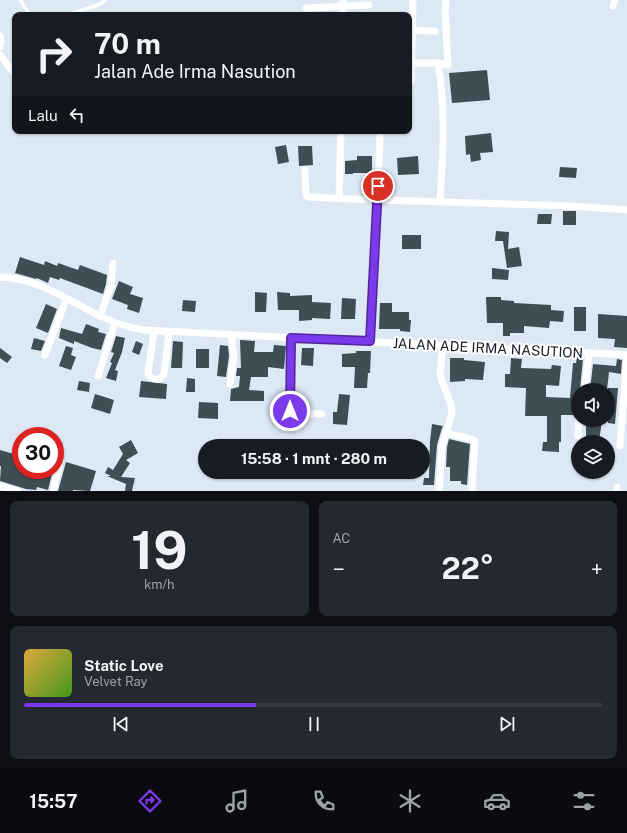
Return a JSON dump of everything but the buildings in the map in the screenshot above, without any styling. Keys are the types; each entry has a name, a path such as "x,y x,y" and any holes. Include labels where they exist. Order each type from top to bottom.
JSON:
{"street":[{"path":"412,15 413,0"},
{"path":"412,63 438,63 448,65 445,10 446,0"},
{"path":"306,8 343,3 369,5"},
{"path":"412,30 435,31"},
{"path":"0,36 0,47"},
{"path":"0,56 12,70"},
{"path":"438,63 441,82 442,113 440,202"},
{"path":"339,198 341,134"},
{"path":"370,341 378,200 380,134"},
{"path":"305,170 306,195 308,197 571,206 627,210"},
{"path":"100,316 111,286 113,263"},
{"name":"JALAN ADE IRMA NASUTION","path":"0,277 20,279 32,283 115,323 137,329 169,332 627,355"},
{"path":"46,355 52,334 66,300"},
{"path":"98,376 115,323"},
{"path":"154,331 148,374 156,380 160,379 164,374 169,332"},
{"path":"230,384 234,351 231,334"},
{"path":"291,338 290,411 293,413 322,414"},
{"path":"439,491 442,446 452,414 451,405 440,375 443,345"},
{"path":"586,383 589,353"},
{"path":"620,446 627,355"},
{"path":"446,432 454,436 470,438 475,441 476,446 472,491"},
{"path":"53,491 56,479"},
{"path":"0,486 18,491"}],"lane":[{"path":"20,0 28,12"},
{"path":"76,12 98,5 106,0"}],"route":[{"path":"290,411 291,338 370,341 378,186"}]}
